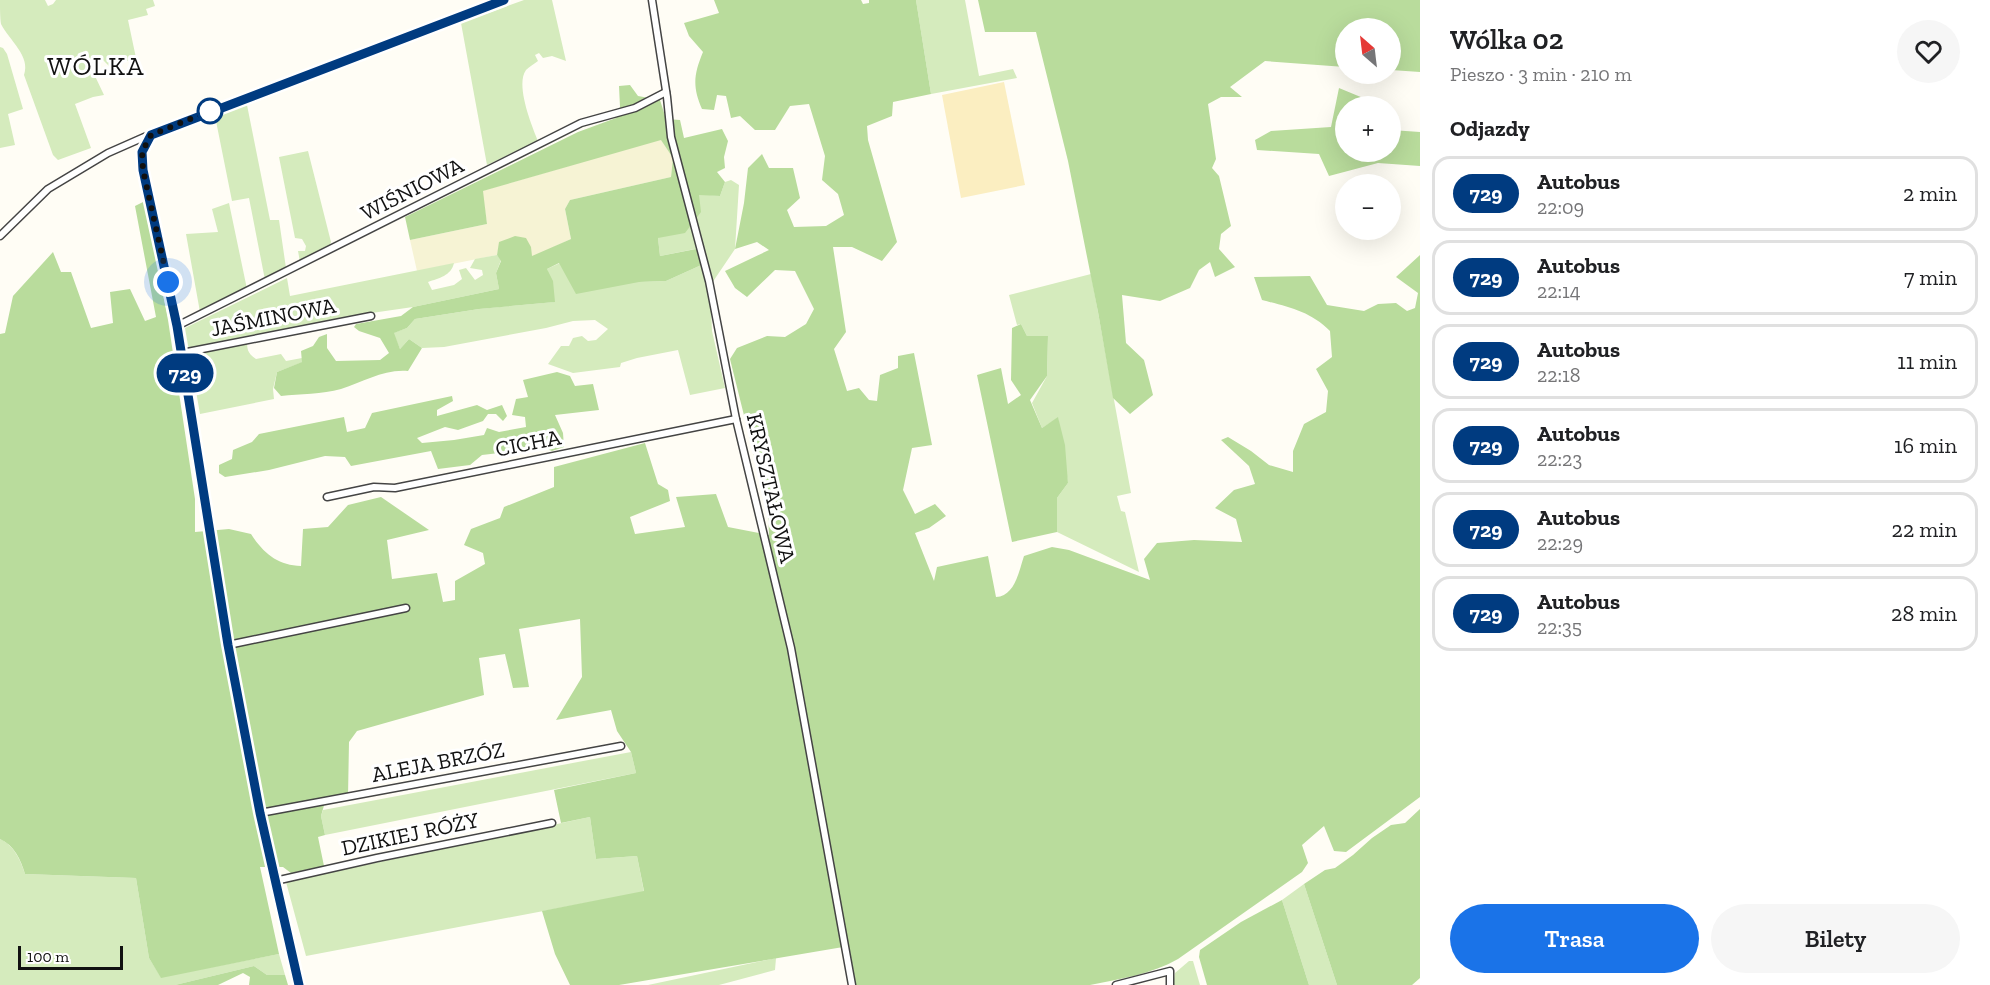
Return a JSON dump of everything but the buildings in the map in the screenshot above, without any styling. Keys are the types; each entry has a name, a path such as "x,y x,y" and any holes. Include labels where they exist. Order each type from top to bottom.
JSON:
{"street":[{"path":"0,236 48,189 108,153 504,0"},
{"name":"KRYSZTAŁOWA","path":"652,0 671,137 710,281 736,419 791,648 852,985"},
{"name":"WIŚNIOWA","path":"177,326 581,123 635,108 666,92"},
{"path":"151,135 142,152 143,170 182,353 228,645 260,813 299,985"},
{"name":"JAŚMINOWA","path":"182,353 371,316"},
{"name":"CICHA","path":"327,497 374,487 395,488 736,419"},
{"path":"228,645 406,608"},
{"name":"ALEJA BRZÓZ","path":"260,813 621,746"},
{"name":"DZIKIEJ RÓŻY","path":"275,881 552,823"},
{"path":"1116,985 1170,971 1170,985"}],"shaded area":[{"path":"661,139 673,158 671,177 570,200 565,209 571,239 532,257 500,242 497,255 417,271 410,240 487,224 482,191"}],"green space":[{"path":"0,0 45,0 48,6 56,0 153,0 155,6 146,9 148,15 128,20 136,58 110,67 101,58 96,58 93,62 94,74 104,95 75,104 91,148 58,160 53,155 24,75 22,55 1,24"},
{"path":"524,0 552,0 566,61 552,56 543,58 539,53 535,55 538,61 526,70 522,85 526,106 538,141 487,165 461,23"},
{"path":"714,0 861,0 863,4 869,3 869,0 916,0 931,94 893,102 892,116 867,126 868,140 897,242 882,261 852,247 833,247 846,332 834,349 847,391 859,388 869,400 877,401 880,375 898,368 898,356 914,353 932,445 912,448 903,490 915,514 935,504 946,516 929,528 915,533 934,581 937,567 988,556 996,597 1002,596 1012,588 1024,556 1052,547 1069,550 1150,580 1144,559 1157,543 1194,540 1242,542 1236,519 1215,508 1234,490 1255,484 1249,466 1221,440 1228,437 1269,465 1293,472 1293,451 1304,424 1326,412 1328,391 1316,369 1332,357 1330,331 1307,314 1262,300 1254,277 1310,276 1327,305 1364,311 1378,304 1396,303 1407,311 1415,308 1418,293 1396,277 1420,255 1420,797 1346,852 1334,851 1324,826 1302,845 1308,863 1302,872 1178,959 1158,969 1124,978 1090,985 856,985 849,946 619,985 570,985 555,954 542,911 644,891 637,856 596,859 590,817 561,823 554,790 636,773 631,752 617,731 611,710 556,720 582,677 580,619 519,629 529,687 513,688 505,654 479,658 484,695 357,731 349,742 348,797 325,802 321,816 325,835 318,837 324,866 291,873 283,867 260,867 279,954 161,978 149,958 136,878 25,874 16,854 0,839 0,334 5,333 13,296 53,252 61,272 71,272 91,328 113,323 110,292 130,289 145,321 156,317 135,206 145,201 168,320 195,499 195,532 229,529 251,534 266,553 278,561 301,566 303,529 328,527 348,505 381,497 429,530 387,540 392,579 437,573 443,602 455,600 455,581 485,564 483,553 464,545 471,529 500,518 504,507 554,487 554,467 645,443 658,484 668,490 670,501 630,517 635,534 685,527 676,497 716,494 728,527 769,535 768,512 730,359 737,348 767,336 785,337 806,324 814,309 795,271 775,270 747,297 735,288 725,271 769,250 757,242 735,249 748,168 762,154 769,168 793,168 800,198 787,210 794,227 826,226 844,215 838,194 822,180 825,156 809,104 790,106 775,130 755,130 740,116 731,118 726,96 717,95 714,110 702,109 695,80 703,52 689,36 684,23 719,13"},
{"path":"916,0 965,0 979,76 1013,69 1017,78 931,94"},
{"path":"978,0 1420,0 1420,72 1401,71 1401,18 1335,18 1335,66 1265,61 1230,87 1242,97 1221,97 1208,104 1216,159 1212,168 1219,176 1231,226 1221,234 1219,249 1235,267 1215,277 1210,262 1199,270 1190,288 1160,301 1122,295 1126,343 1144,360 1153,395 1130,414 1113,398 1068,161 1036,32 985,32"},
{"path":"0,47 7,54 23,109 8,114 15,145 0,148"},
{"path":"630,85 638,96 660,100 666,119 680,120 684,138 722,129 728,141 724,157 725,168 717,172 725,182 720,196 699,195 701,212 685,233 658,238 660,256 701,248 708,262 666,281 639,282 576,294 559,263 547,269 553,281 555,302 479,309 415,319 407,328 394,333 400,349 409,339 422,348 408,371 382,374 326,392 281,396 274,388 277,372 302,362 301,351 313,346 319,337 327,334 327,348 336,361 380,360 389,353 380,338 359,331 354,327 356,324 401,316 413,307 499,289 496,273 501,261 497,255 499,242 515,236 526,238 531,247 532,256 571,239 565,209 570,200 671,177 673,158 661,140 483,191 487,224 410,240 405,217 578,132 616,118 620,107 619,86"},
{"path":"1339,88 1358,96 1337,96"},
{"path":"247,105 270,220 279,220 286,268 265,280 249,198 232,201 215,116"},
{"path":"1335,108 1335,162 1401,162 1401,131 1420,132 1420,166 1378,163 1329,176 1319,154 1257,150 1255,140 1271,131 1331,127"},
{"path":"308,151 331,242 329,248 300,262 298,251 305,251 306,246 302,239 295,238 279,157"},
{"path":"731,180 739,185 735,249 710,286 712,331 725,388 690,395 678,350 637,358 621,363 620,367 573,373 548,364 561,346 569,346 573,338 582,336 588,341 596,340 608,329 595,320 573,321 444,347 422,348 409,339 400,349 393,333 407,328 415,319 479,309 554,302 547,269 560,263 639,282 666,281 708,262 700,248 660,256 658,238 699,194 720,196 725,182"},
{"path":"229,203 247,289 200,312 186,234 218,232 212,209"},
{"path":"497,255 501,260 496,273 499,289 413,307 344,317 247,338 248,350 256,359 281,354 286,361 302,358 303,362 277,372 273,389 274,399 200,414 185,328 287,278 290,296 454,263 447,274 428,282 432,290 454,285 462,279 459,270 466,268 475,280 483,275 482,270 470,268 475,259"},
{"path":"1091,274 1131,493 1117,496 1121,511 1125,512 1139,572 1057,532 1057,498 1068,483 1058,418 1042,428 1032,403 1047,376 1048,336 1027,336 1021,324 1017,325 1009,295"},
{"path":"1021,324 1027,336 1048,336 1047,376 1030,400 1042,428 1058,417 1065,445 1068,483 1057,498 1057,532 1012,542 977,375 1001,368 1008,404 1021,395 1011,380 1012,328"},
{"path":"557,372 570,376 575,386 593,384 599,410 555,415 563,433 564,447 552,451 544,448 482,455 470,465 438,469 431,451 351,466 345,457 325,456 269,470 225,477 219,473 219,465 232,459 233,450 252,442 259,434 344,417 347,432 365,428 372,413 452,396 453,401 437,410 437,416 477,405 487,410 502,405 507,416 503,421 496,414 488,414 483,421 458,430 445,427 417,438 422,443 484,435 487,428 499,432 526,427 525,417 512,415 516,399 528,397 523,380"},
{"path":"631,752 636,773 325,835 321,816 323,810"},
{"path":"1420,809 1420,978 1412,985 1337,985 1304,884 1325,870 1335,868 1391,825 1405,823"},
{"path":"590,817 596,859 637,856 644,892 306,956 286,882"},
{"path":"0,839 13,849 25,874 136,878 149,958 161,977 279,954 285,975 267,975 254,966 175,985 0,985"},
{"path":"1304,884 1337,985 1309,985 1282,900"},
{"path":"1282,900 1309,985 1207,985 1199,957 1200,950 1241,922"},
{"path":"776,958 775,970 719,985 648,985"},
{"path":"1189,961 1193,961 1200,985 1173,985 1175,973"},
{"path":"254,966 267,975 285,975 288,985 249,985 250,977 243,973 218,985 175,985"}],"sand":[{"path":"1004,82 1025,185 961,198 942,95"}],"bus line":[{"name":"729","path":"299,985 260,813 228,645 182,353 143,170 142,152 151,135 504,0"}],"district":[{"name":"WÓLKA","path":"96,66"}],"route":[{"path":"168,282 143,170 142,152 151,135 210,111"}]}
